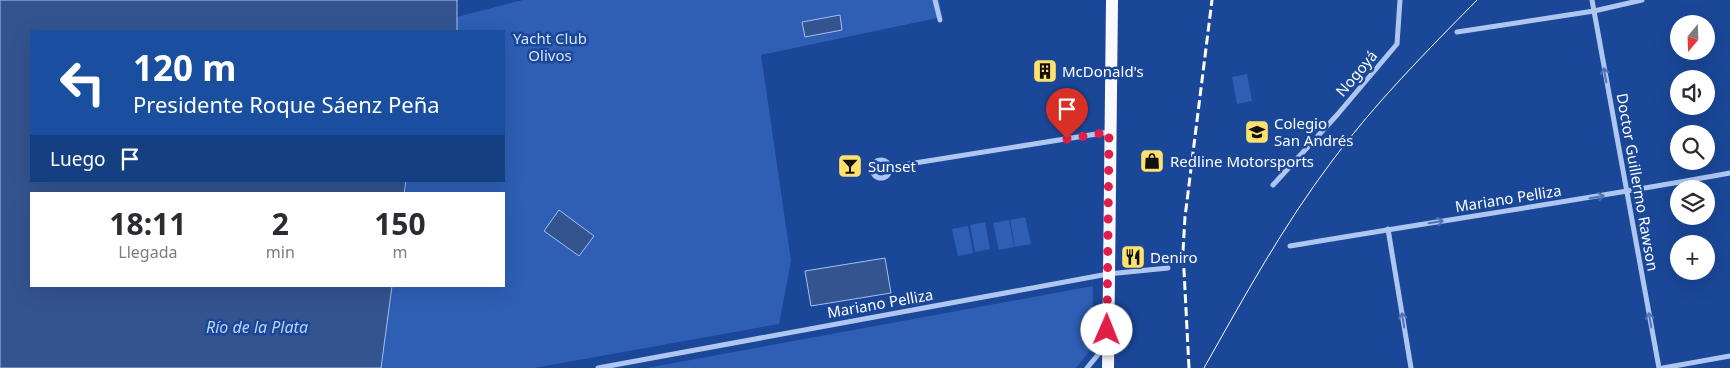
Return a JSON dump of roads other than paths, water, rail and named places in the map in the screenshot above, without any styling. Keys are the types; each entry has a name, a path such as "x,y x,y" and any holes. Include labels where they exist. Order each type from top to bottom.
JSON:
{"main road":[{"path":"1108,368 1109,132 1112,0"}],"street":[{"path":"935,0 940,20"},
{"name":"Nogoyá","path":"1273,185 1337,115 1397,44 1400,0"},
{"name":"Doctor Guillermo Rawson","path":"1592,0 1659,368"},
{"path":"1456,32 1594,11 1642,0"},
{"path":"896,166 883,160 876,161 872,170 879,178 886,176 896,166 1109,132"},
{"path":"887,162 890,171"},
{"name":"Mariano Pelliza","path":"1290,246 1627,192 1730,173"},
{"path":"1388,229 1411,368"},
{"name":"Mariano Pelliza","path":"598,368 1108,274 1168,268"},
{"path":"1087,368 1107,344"},
{"path":"1663,368 1730,356"}],"water":[{"name":"Río de la Plata","path":"0,0 457,0 457,30 30,30 30,182 406,182 404,192 30,192 30,287 392,287 381,368 0,368"},
{"path":"840,15 842,30 805,37 802,22"},
{"path":"559,210 594,236 579,256 544,231"},
{"path":"885,258 891,293 811,306 805,271"}],"tram line":[{"path":"1204,368 1281,236 1332,161 1383,98 1477,0"}],"railway":[{"path":"1189,368 1183,251 1185,217 1212,0"}],"place":[{"name":"McDonald's","path":"1045,71"},
{"name":"Colegio San Andrés","path":"1257,132"},
{"name":"Redline Motorsports","path":"1152,161"},
{"name":"Sunset","path":"850,166"},
{"name":"Deniro","path":"1133,257"}],"park label":[{"name":"Yacht Club Olivos","path":"550,46"}]}
